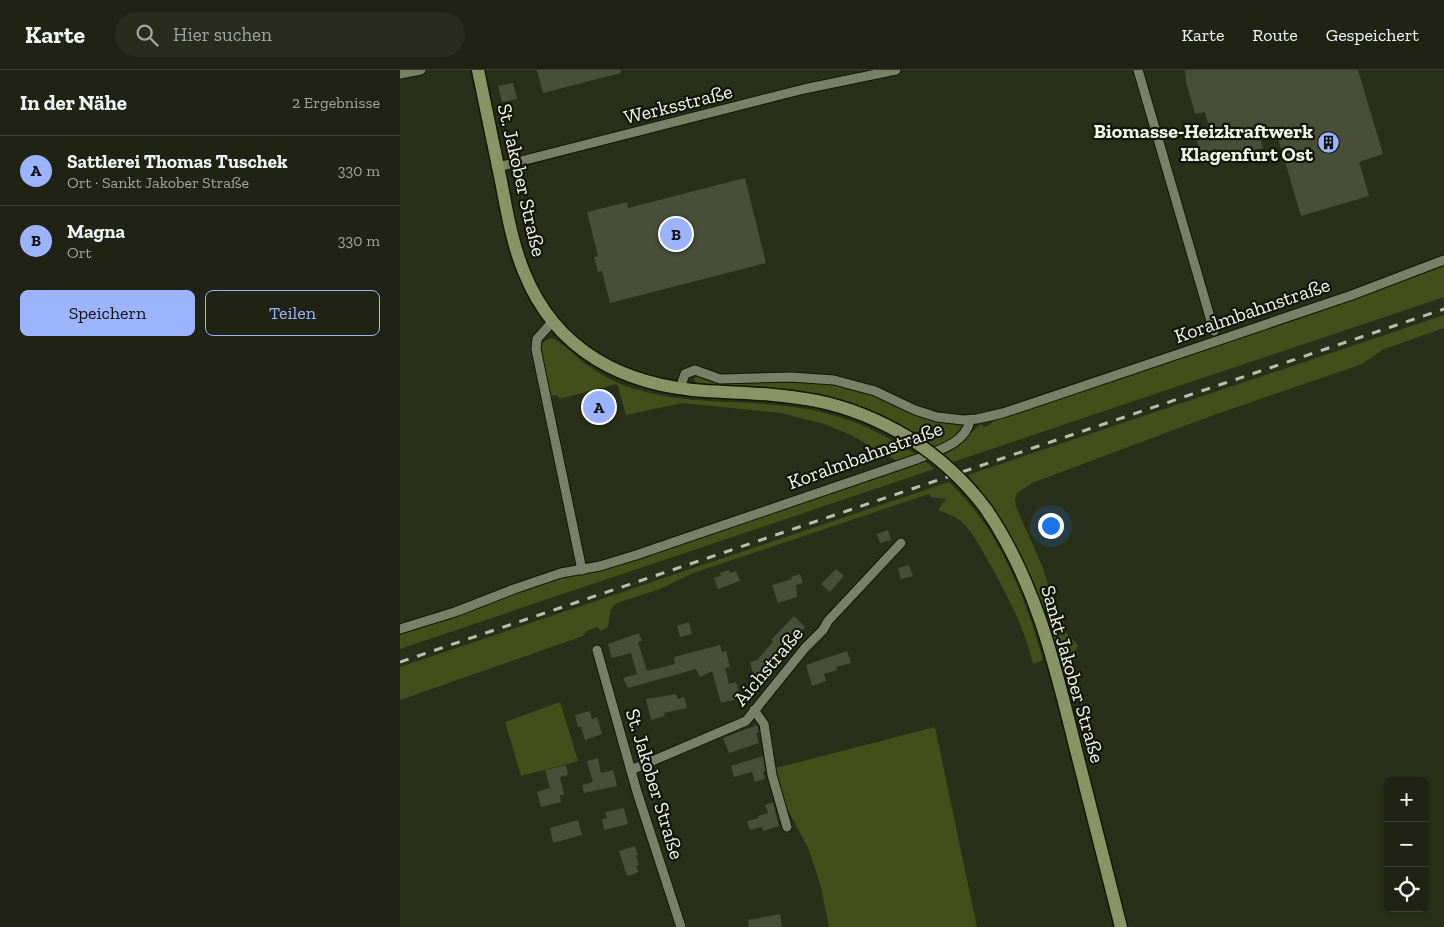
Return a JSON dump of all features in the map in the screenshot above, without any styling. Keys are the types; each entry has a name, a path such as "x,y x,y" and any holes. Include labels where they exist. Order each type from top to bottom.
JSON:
{"main road":[{"name":"St. Jakober Straße","path":"478,70 510,226 521,264 533,292 553,321"},
{"name":"Sankt Jakober Straße","path":"553,321 582,350 610,368 643,381 680,388 772,394 826,402 869,416 909,438 938,458 953,472 986,509 1002,532 1018,562 1033,597 1064,702 1121,927"}],"street":[{"path":"400,74 421,70"},
{"name":"Werksstraße","path":"498,167 795,92 896,70"},
{"path":"1138,70 1214,331"},
{"name":"Koralmbahnstraße","path":"400,629 455,612 514,589 555,576 628,558 917,459 952,444 965,432 970,420 993,416 1074,390 1361,292 1444,260"},
{"path":"553,321 537,339 536,349 582,570"},
{"path":"680,388 685,374 696,370 720,379 820,378 866,388 915,410 937,417 970,420"},
{"name":"Aichstraße","path":"631,770 746,721 805,648 823,630 828,621 901,543"},
{"name":"St. Jakober Straße","path":"597,650 631,770 681,927"},
{"path":"754,710 764,724 772,775 787,827"}],"green space":[{"path":"1444,263 1444,297 953,462 943,453 955,446 981,424 984,427 991,424 994,420"},
{"path":"1444,315 1444,328 1384,349 1362,364 1211,416 1032,483 1017,493 1015,499 1016,507 1043,568 1060,626 1078,645 1073,652 1057,654 1044,614 1022,560 993,506 968,475"},
{"path":"551,338 613,381 635,389 683,399 776,405 819,411 857,423 896,442 917,455 899,462 851,435 824,424 781,413 682,403 626,415 616,384 559,399 558,396 553,395 551,397 541,348 543,342"},
{"path":"700,376 786,380 851,386 961,424 962,427 955,438 936,448 918,435 881,416 864,408 827,396 759,386 695,384 694,378"},
{"path":"924,460 934,469 400,649 400,633 552,580"},
{"path":"949,482 982,519 1007,562 1035,632 1042,661 1033,664 1016,614 975,538 962,522 938,510 946,499 931,497 929,494 693,573 660,589 617,603 611,609 608,627 601,631 597,627 587,631 583,636 400,700 400,667"},
{"path":"560,702 578,761 521,776 505,722"},
{"path":"935,727 977,927 829,927 821,887 809,850 785,804 776,768"}],"building":[{"path":"537,70 621,70 621,73 543,93"},
{"name":"Biomasse-Heizkraftwerk Klagenfurt Ost","path":"1185,70 1358,70 1383,154 1359,162 1369,196 1301,216 1276,131 1259,135 1263,148 1219,160 1216,149 1201,153 1194,131 1209,127 1205,112 1195,114"},
{"path":"513,83 517,99 502,102 498,86"},
{"path":"745,178 766,263 610,303 602,271 598,272 594,257 598,256 587,212 627,202 628,208"},
{"path":"611,394 616,413 587,420 582,401"},
{"path":"888,530 891,540 880,543 877,534"},
{"path":"909,565 913,576 901,579 898,568"},
{"path":"836,569 844,576 830,592 821,584"},
{"path":"729,570 730,573 736,571 740,581 718,589 714,578 721,576 720,573"},
{"path":"800,574 803,583 796,585 797,597 778,603 772,585 792,579 791,577"},
{"path":"794,616 805,627 794,639 791,636 778,650 785,657 778,665 776,663 765,675 754,678 750,662 757,660 773,642 771,640"},
{"path":"689,622 692,634 680,637 677,626"},
{"path":"639,633 642,641 638,642 647,671 675,664 674,657 720,645 722,652 726,651 730,667 725,668 729,684 736,682 741,698 721,703 712,671 700,677 696,669 628,688 623,678 637,674 631,653 612,658 608,644"},
{"path":"847,651 851,663 836,667 837,670 824,674 826,681 812,686 806,665"},
{"path":"676,694 678,699 684,697 687,708 664,713 665,716 651,720 646,699"},
{"path":"590,711 592,719 597,717 602,734 585,740 581,727 578,727 575,715"},
{"path":"757,725 759,732 756,733 759,743 729,753 723,738"},
{"path":"763,756 765,779 755,782 752,772 734,777 731,766"},
{"path":"598,758 601,773 613,770 617,786 584,793 582,785 593,782 587,761"},
{"path":"566,765 568,775 560,777 564,795 560,795 561,802 541,807 537,792 550,788 545,770"},
{"path":"773,802 779,826 763,831 762,827 750,830 747,821 768,813 765,805"},
{"path":"624,808 628,824 604,830 602,819 607,818 605,812"},
{"path":"578,820 582,835 553,843 550,828"},
{"path":"635,846 639,865 636,866 639,872 627,876 619,851"},
{"path":"780,914 782,927 749,927 748,920"}],"railway":[{"path":"400,662 1444,309"}],"place":[{"name":"Biomasse-Heizkraftwerk Klagenfurt Ost","path":"1329,142"},
{"name":"Magna","path":"676,234"},
{"name":"Sattlerei Thomas Tuschek","path":"599,407"}]}
